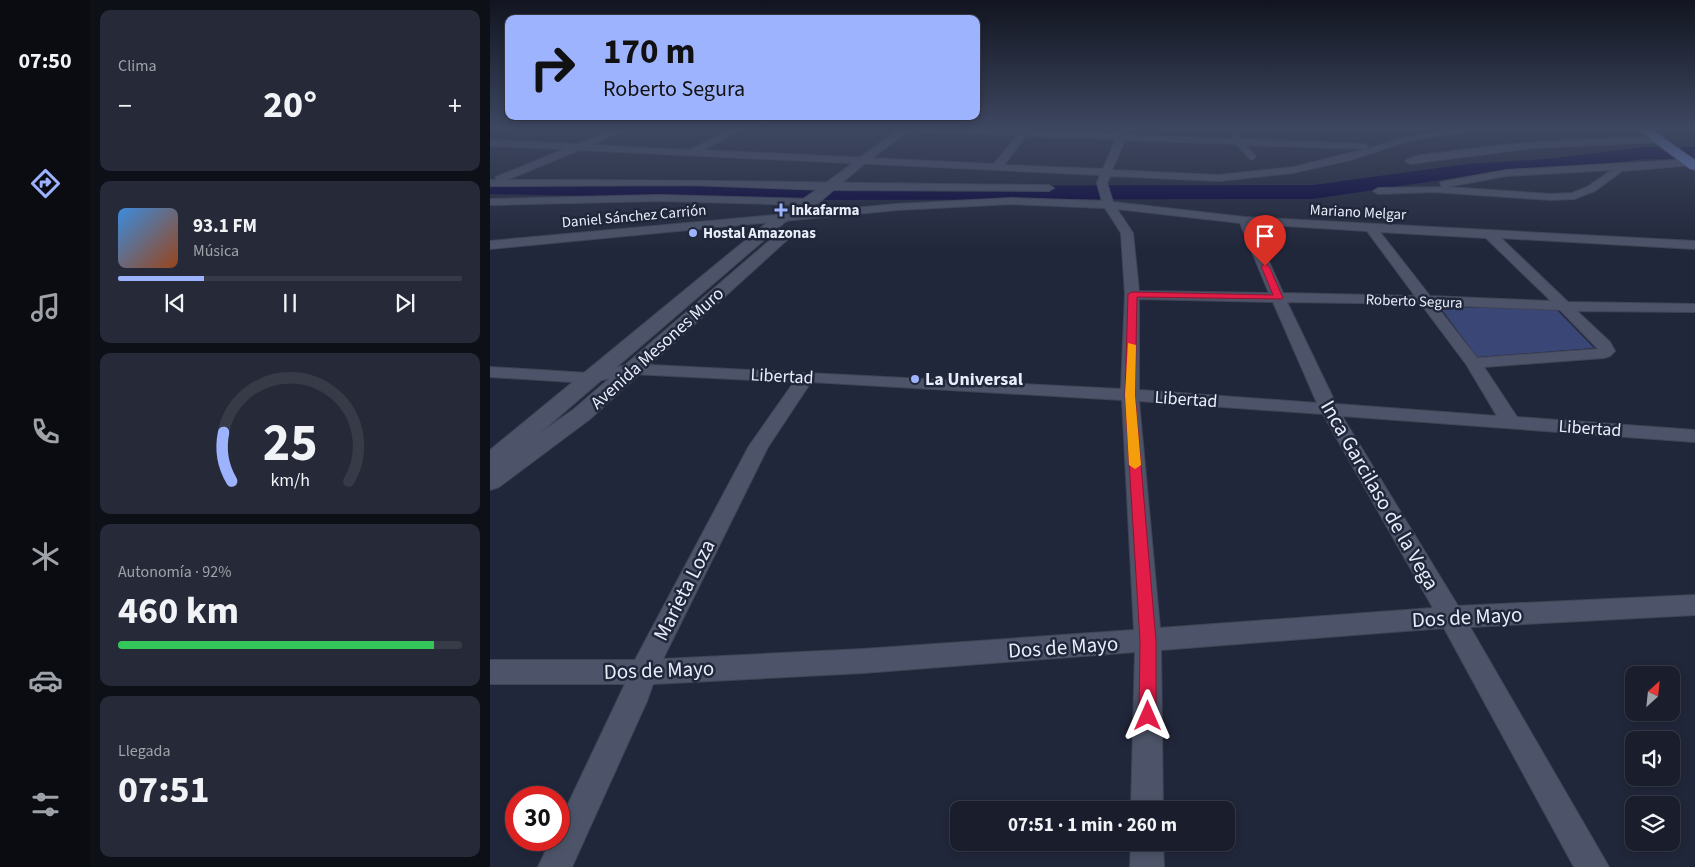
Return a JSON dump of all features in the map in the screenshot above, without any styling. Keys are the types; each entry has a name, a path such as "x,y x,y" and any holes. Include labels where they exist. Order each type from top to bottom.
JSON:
{"street":[{"path":"490,183 524,169"},
{"path":"490,183 690,182 817,199 851,169"},
{"path":"1036,169 1106,172 1219,181 1287,169"},
{"path":"1433,188 1449,182 1506,173 1566,169"},
{"path":"1378,191 1433,188 1550,197 1574,196 1591,189 1617,169"},
{"path":"1106,172 1105,195 1127,234 1132,294 1130,395 1148,641 1147,801"},
{"path":"490,202 669,198 817,199 1049,188"},
{"name":"Mariano Melgar","path":"817,199 897,206 1020,201 1105,195 1245,220 1695,245"},
{"name":"Avenida Mesones Muro","path":"490,463 588,378 780,219 817,199"},
{"name":"Avenida Mesones Muro","path":"490,481 582,414 817,199"},
{"name":"Daniel Sánchez Carrión","path":"490,245 780,219"},
{"name":"Inca Garcilaso de la Vega","path":"1245,220 1328,409 1451,617 1592,867"},
{"path":"1371,228 1473,363 1511,423"},
{"path":"1473,363 1604,353 1607,351 1604,344 1488,233"},
{"name":"Roberto Segura","path":"1132,294 1426,300 1565,307 1695,308"},
{"name":"Libertad","path":"490,372 588,378 631,369 806,377 1130,395 1695,436"},
{"name":"Marieta Loza","path":"555,867 633,701 643,672 744,472 759,446 806,377"},
{"name":"Dos de Mayo","path":"490,672 643,672 863,660 1148,641 1451,617 1695,605"},
{"path":"1147,851 1147,867"}],"shaded area":[{"path":"1440,307 1556,309 1594,348 1477,357"}],"waterway":[{"path":"490,187 781,193 991,192 1109,194 1313,192 1476,169"}],"slow traffic":[{"path":"1131,345 1130,395 1135,465"}],"place":[{"name":"Inkafarma","path":"781,210"},
{"name":"Hostal Amazonas","path":"693,233"},
{"name":"La Universal","path":"915,379"}],"route":[{"path":"1148,716 1148,641 1130,395 1132,294 1278,298 1265,266"}]}
